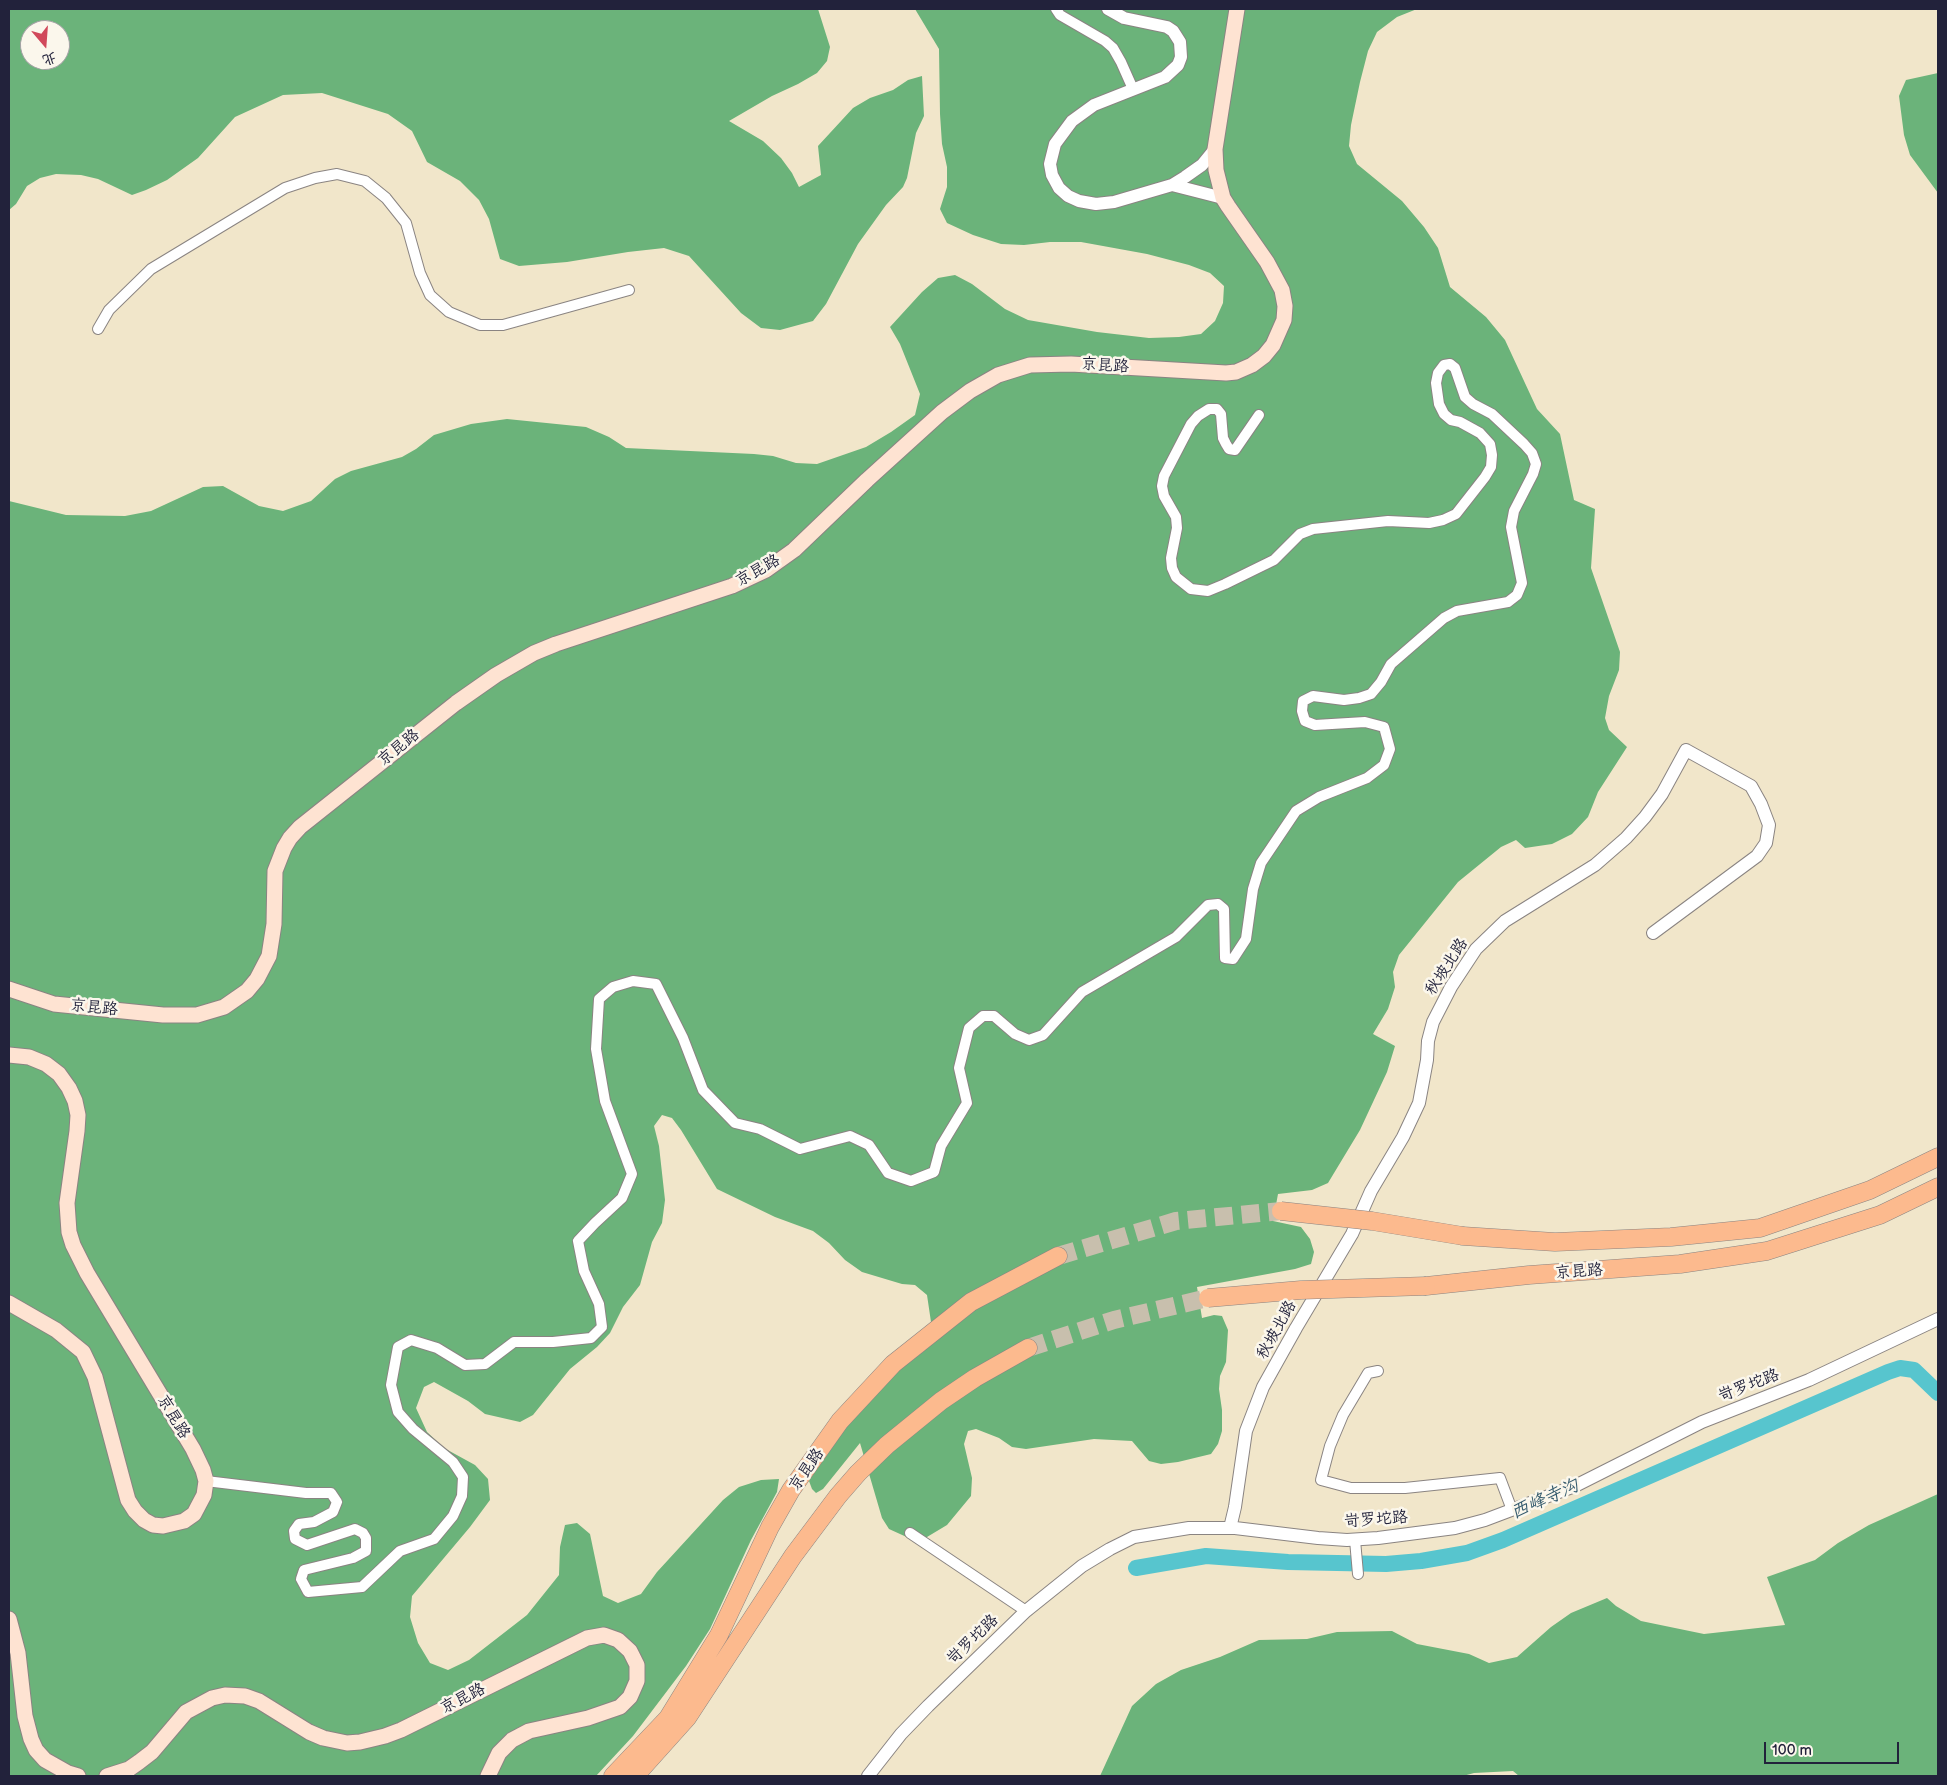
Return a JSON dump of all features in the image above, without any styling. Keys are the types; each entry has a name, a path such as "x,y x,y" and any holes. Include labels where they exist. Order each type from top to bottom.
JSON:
{"highway":[{"name":"京昆路","path":"1281,1211 1372,1221 1462,1236 1554,1242 1671,1238 1760,1228 1870,1190 1938,1157"},
{"name":"京昆路","path":"1208,1298 1301,1290 1426,1286 1529,1275 1680,1264 1767,1251 1880,1215 1938,1187"},
{"name":"京昆路","path":"613,1776 668,1718 719,1635 770,1527 791,1490 840,1421 893,1364 971,1302 1058,1256"},
{"path":"641,1773 687,1718 793,1556 838,1496 887,1445 948,1396 1028,1348"}],"main road":[{"name":"京昆路","path":"9,989 54,1004 163,1015 197,1015 224,1007 247,991 257,979 269,956 274,924 276,871 284,848 290,838 300,827 456,702 496,674 556,644 732,586 766,570 794,550 942,412 970,391 998,375 1030,365 1048,364 1210,374 1236,372 1252,365 1264,356 1274,345 1284,320 1285,306 1282,290 1275,276 1223,198 1216,170 1215,149 1237,9"},
{"name":"京昆路","path":"9,1055 29,1057 46,1064 59,1074 69,1088 75,1101 78,1115 68,1202 68,1225 73,1245 87,1274 193,1449 206,1481"},
{"path":"9,1303 56,1330 83,1352 95,1377 128,1500 144,1520 153,1525 163,1526 184,1520 194,1514 204,1494 206,1481"},
{"path":"9,1620 18,1653 25,1716 31,1739 36,1750 46,1760 62,1770 78,1776"},
{"name":"京昆路","path":"107,1776 118,1773 139,1762 152,1752 186,1712 212,1698 237,1695 246,1696 260,1701 322,1738 347,1743 360,1742 401,1730 587,1638 604,1636 618,1640 630,1651 637,1665 637,1682 630,1696 620,1707 588,1718 529,1731 512,1740 499,1753 488,1776"}],"street":[{"path":"1056,9 1060,15 1105,41 1113,48 1133,89"},
{"path":"1108,9 1124,18 1167,27 1173,31 1180,42 1181,57 1173,71 1164,77 1094,105 1072,121 1055,144 1050,164 1052,175 1059,188 1079,202 1096,204 1114,202 1172,184 1185,178 1202,165 1215,149"},
{"path":"98,329 109,310 151,269 285,188 315,178 337,174 365,181 386,198 406,224 420,273 430,295 448,312 480,325 503,325 629,290"},
{"path":"1172,184 1223,198"},
{"path":"206,1481 306,1493 331,1493 337,1502 332,1512 314,1522 299,1524 294,1531 295,1539 307,1545 355,1529 363,1533 366,1538 366,1551 353,1558 304,1570 301,1579 308,1592 362,1586 400,1551 434,1539 453,1516 462,1496 463,1477 453,1462 413,1429 398,1412 391,1385 398,1347 411,1340 437,1348 464,1366 484,1364 514,1342 553,1342 591,1338 602,1327 599,1304 584,1270 578,1241 594,1222 622,1198 632,1174 604,1101 596,1049 599,999 613,987 633,981 656,984 684,1038 702,1090 735,1123 760,1129 800,1148 850,1136 869,1145 888,1172 911,1181 934,1172 941,1146 967,1103 959,1068 969,1028 983,1016 994,1016 1015,1034 1029,1040 1043,1035 1082,992 1176,937 1208,905 1218,904 1224,909 1225,958 1233,959 1246,939 1253,889 1261,863 1296,811 1319,797 1367,778 1384,765 1390,749 1384,728 1365,722 1315,725 1305,721 1302,711 1303,701 1313,696 1344,700 1371,694 1381,682 1391,664 1444,618 1457,611 1508,602 1517,595 1522,583 1511,527 1514,511 1533,474 1536,464 1532,453 1524,444 1492,414 1473,404 1465,397 1456,368 1450,364 1444,365 1438,373 1436,383 1439,404 1444,414 1451,420 1460,422 1480,433 1490,444 1492,455 1490,467 1485,477 1456,514 1443,520 1429,523 1388,521 1313,529 1300,534 1274,560 1208,591 1191,589 1176,576 1172,568 1171,558 1177,528 1176,517 1164,496 1162,486 1164,476 1190,424 1198,416 1209,409 1216,410 1221,414 1223,438 1229,450 1235,450 1259,415"},
{"name":"秋坡北路","path":"1230,1528 1235,1507 1246,1431 1263,1387 1352,1234 1372,1191 1403,1138 1418,1102 1433,1022 1451,986 1476,949 1505,921 1595,865 1626,838 1645,818 1662,794 1686,750 1751,786 1761,804 1769,825 1766,843 1757,856 1653,934"},
{"name":"岢罗坨路","path":"868,1776 901,1734 1026,1612 1082,1566 1134,1537 1189,1528 1230,1528 1318,1538 1355,1540 1385,1538 1455,1528 1485,1520 1574,1486 1695,1425 1809,1380 1938,1319"},
{"path":"1378,1371 1368,1374 1343,1415 1330,1446 1321,1480 1351,1488 1405,1488 1500,1478 1512,1510"},
{"path":"910,1533 1026,1612"},
{"path":"1355,1540 1358,1572"}],"green space":[{"path":"9,9 818,9 830,47 827,61 817,73 729,121 763,141 781,158 799,187 821,175 818,146 853,108 870,98 893,90 908,80 922,76 924,116 916,133 907,178 903,187 886,205 858,244 826,304 813,321 780,330 761,328 741,313 689,256 664,248 567,262 519,266 500,259 489,219 479,200 460,181 427,162 412,131 388,114 322,93 283,95 235,117 198,158 167,180 146,190 132,195 98,179 81,175 56,174 40,178 27,186 16,204 9,210"},
{"path":"915,9 1417,9 1397,17 1377,32 1368,51 1360,82 1351,125 1349,146 1357,164 1402,201 1424,227 1438,248 1450,287 1486,317 1505,340 1537,409 1560,434 1574,500 1595,509 1591,568 1620,652 1619,670 1609,696 1605,718 1609,730 1627,747 1598,792 1588,817 1572,834 1552,844 1525,848 1516,840 1501,847 1458,882 1399,955 1393,972 1395,987 1388,1009 1373,1034 1395,1046 1387,1072 1360,1130 1328,1183 1312,1190 1278,1194 1273,1221 1301,1227 1310,1239 1314,1252 1311,1264 1295,1269 1197,1287 1202,1318 1214,1315 1222,1316 1228,1330 1226,1362 1220,1376 1219,1389 1222,1431 1218,1444 1211,1454 1161,1464 1149,1461 1132,1441 1094,1439 1026,1449 1012,1447 999,1438 976,1429 968,1431 964,1444 972,1478 971,1496 947,1525 922,1540 911,1539 889,1529 882,1518 860,1443 823,1489 816,1493 809,1481 834,1440 879,1386 925,1350 931,1322 927,1295 915,1285 902,1284 862,1272 845,1260 829,1243 813,1231 775,1217 717,1189 681,1130 672,1118 662,1115 654,1126 659,1146 665,1200 662,1223 652,1242 640,1285 623,1307 610,1333 597,1347 570,1369 533,1415 520,1422 485,1414 468,1401 434,1382 424,1387 416,1408 427,1432 444,1448 475,1465 488,1479 490,1500 470,1527 412,1596 410,1617 418,1643 430,1663 448,1670 469,1660 527,1615 559,1575 560,1547 565,1525 577,1523 590,1534 603,1596 618,1603 641,1594 657,1572 723,1500 739,1487 761,1480 779,1479 777,1492 751,1540 710,1629 686,1666 633,1736 596,1776 9,1776 9,501 66,515 125,516 151,511 203,487 223,486 259,506 283,511 311,501 335,479 351,471 402,457 434,435 471,424 507,419 586,427 609,437 626,448 754,454 773,456 796,463 817,464 866,447 915,415 920,394 900,344 890,327 922,292 938,278 955,275 972,284 1005,309 1028,320 1097,332 1149,338 1201,334 1215,321 1223,303 1224,286 1210,273 1189,265 1147,254 1081,242 1050,242 1024,245 1001,244 973,235 947,223 940,209 947,187 947,167 942,144 939,49"},
{"path":"1938,73 1938,193 1910,155 1904,135 1899,96 1906,80"},
{"path":"1938,1494 1938,1776 1519,1776 1513,1771 1474,1773 1463,1776 1100,1776 1132,1706 1156,1684 1181,1670 1220,1657 1259,1640 1307,1639 1337,1632 1392,1631 1417,1644 1469,1654 1489,1663 1517,1657 1551,1627 1571,1613 1607,1598 1616,1606 1641,1621 1704,1634 1785,1625 1767,1577 1815,1560 1838,1543 1869,1525"}],"waterway":[{"name":"西峰寺沟","path":"1136,1568 1206,1556 1288,1562 1386,1564 1421,1561 1467,1553 1503,1540 1888,1372 1900,1368 1914,1370 1938,1393"}],"tunnel":[{"path":"1058,1256 1176,1221 1281,1211"},
{"path":"1028,1348 1114,1320 1208,1298"}]}
